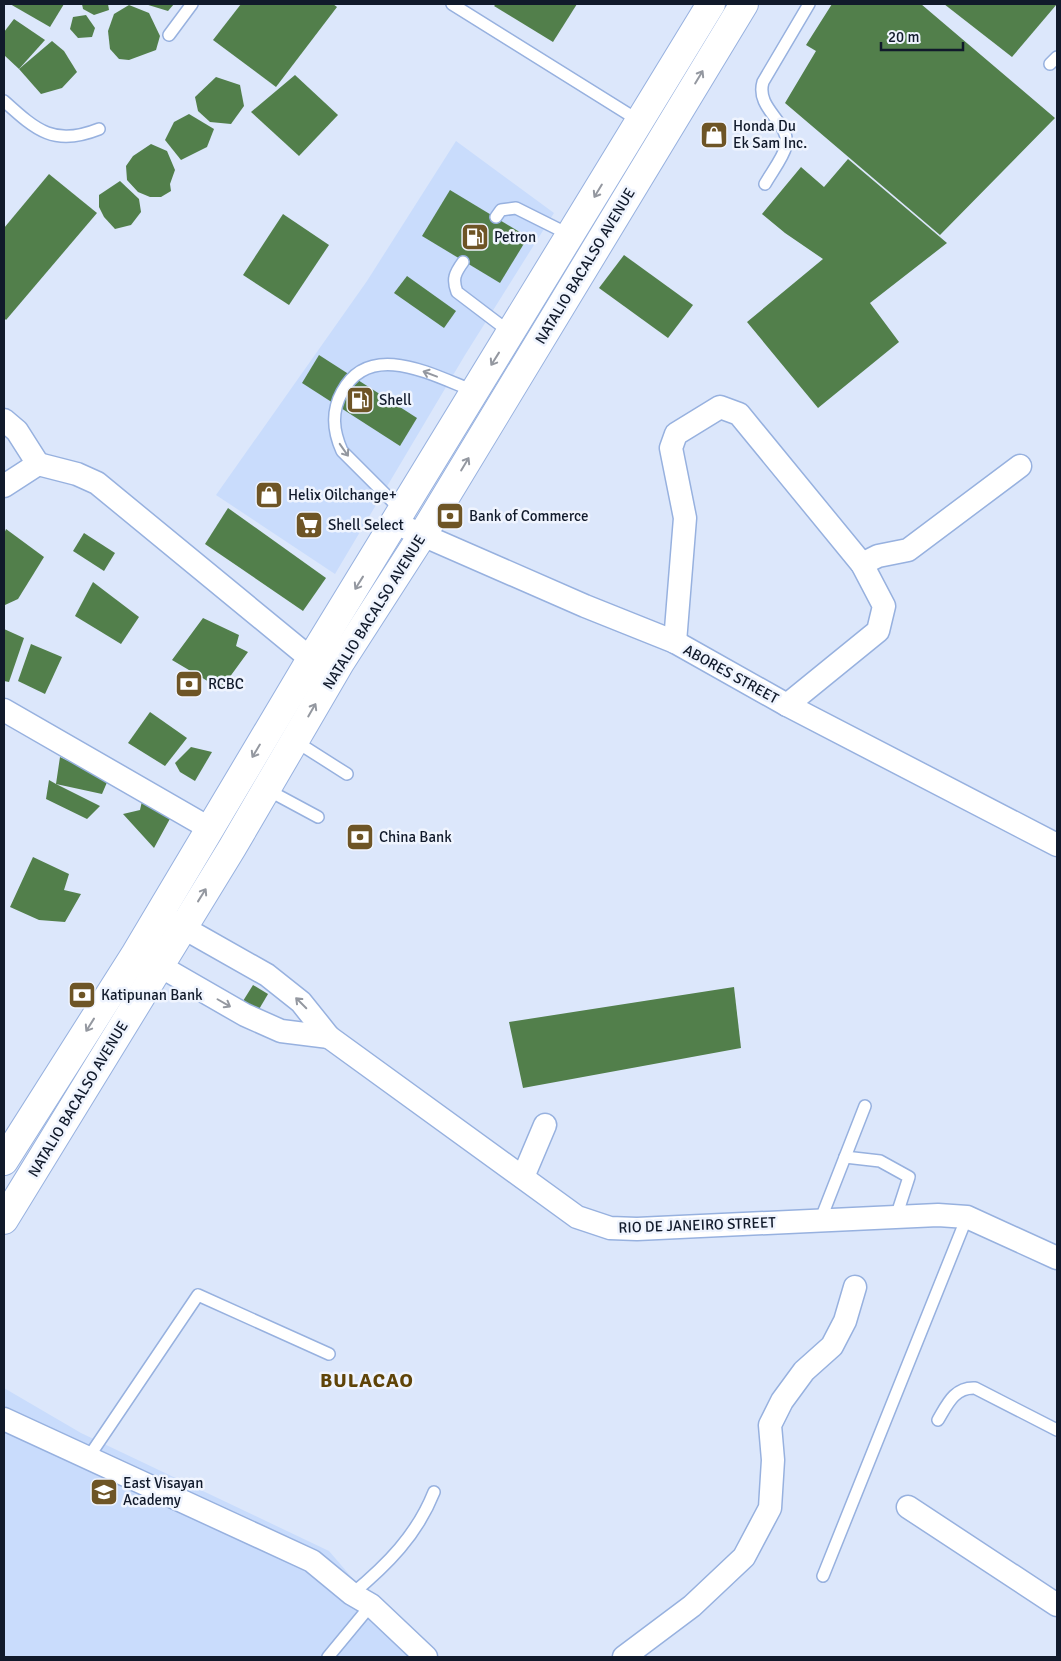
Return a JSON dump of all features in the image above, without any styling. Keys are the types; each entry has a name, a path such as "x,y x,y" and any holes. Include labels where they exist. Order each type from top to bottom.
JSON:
{"main road":[{"name":"NATALIO BACALSO AVENUE","path":"4,1220 148,959 171,921 266,789 340,663 423,534 652,129 711,4"},
{"name":"NATALIO BACALSO AVENUE","path":"171,921 209,828 571,236 744,4"},
{"name":"NATALIO BACALSO AVENUE","path":"4,1161 148,959"}],"street":[{"path":"676,642 685,518 671,448 676,434 720,407 739,414 862,564 884,606 878,631 787,705"},
{"path":"4,420 17,431 38,464 76,474 97,484 311,659"},
{"path":"4,486 38,464"},
{"path":"862,564 878,556 908,550 1020,466"},
{"name":"ABORES STREET","path":"399,517 423,534 585,606 676,642 787,705 1057,845"},
{"path":"4,710 209,828"},
{"name":"RIO DE JANEIRO STREET","path":"171,921 267,975 301,1002 329,1037 577,1217 610,1228 637,1229 896,1217 966,1217 1057,1258"},
{"name":"RIO DE JANEIRO STREET","path":"148,959 245,1015 281,1032 329,1037"},
{"path":"523,1177 545,1125"},
{"path":"624,1657 692,1606 744,1557 770,1508 773,1460 770,1425 782,1401 804,1371 832,1346 845,1321 855,1287"},
{"path":"4,1419 312,1561 352,1594 371,1605 426,1657"},
{"path":"908,1507 1057,1605"}],"lane":[{"path":"169,34 192,4"},
{"path":"452,4 652,129"},
{"path":"765,184 786,146 785,134 763,100 760,92 763,82 809,4"},
{"path":"4,101 33,127 52,135 64,138 83,136 99,129"},
{"path":"496,217 501,210 516,208 571,236"},
{"path":"463,262 456,273 453,283 457,292 512,333"},
{"path":"399,517 342,451 337,439 334,412 344,387 366,369 379,364 394,363 408,365 476,392"},
{"path":"295,741 347,774"},
{"path":"266,789 318,817"},
{"path":"820,1220 865,1106"},
{"path":"845,1157 880,1161 909,1177 896,1217"},
{"path":"823,1576 966,1217"},
{"path":"88,1458 198,1295 329,1354"},
{"path":"938,1420 957,1392 964,1388 974,1388 1057,1430"},
{"path":"352,1594 379,1572 408,1540 426,1512 434,1492"},
{"path":"328,1657 371,1605"}],"shaded area":[{"path":"456,141 554,213 465,355 335,574 216,495 367,281"},
{"name":"East Visayan Academy","path":"4,1388 81,1433 329,1551 420,1657 4,1657"}],"building":[{"path":"10,4 64,4 50,27"},
{"path":"82,4 108,4 109,10 94,15 83,9"},
{"path":"145,4 174,4 168,11"},
{"path":"241,4 333,4 337,7 276,87 213,40"},
{"path":"496,4 577,4 553,42 494,6"},
{"path":"832,4 921,4 1055,118 940,235 785,103 816,51 806,45"},
{"path":"944,4 1057,4 1012,57"},
{"path":"129,5 149,13 160,36 156,50 129,60 119,59 110,49 108,31 114,14"},
{"path":"86,15 95,28 92,37 78,38 70,29 73,17"},
{"path":"14,19 45,40 19,69 4,55 4,32"},
{"path":"52,41 64,51 77,72 62,88 41,94 19,69"},
{"path":"295,75 338,115 299,156 251,112"},
{"path":"216,77 240,85 244,106 231,124 210,122 198,111 195,97"},
{"path":"189,114 214,129 207,147 181,160 165,140 174,122"},
{"path":"151,144 167,151 175,170 170,184 171,191 161,197 150,197 138,192 127,180 126,166 133,156"},
{"path":"848,159 947,243 870,303 899,342 818,408 747,322 823,259 785,233 762,214 801,167 824,187"},
{"path":"49,174 97,213 6,320 4,318 4,228"},
{"path":"120,181 139,199 141,212 131,225 115,229 104,217 99,207 99,195"},
{"name":"Petron","path":"450,190 528,237 500,283 422,236"},
{"path":"283,214 329,245 289,305 243,275"},
{"path":"624,255 693,305 668,338 599,288"},
{"path":"407,276 456,311 444,328 394,293"},
{"name":"Shell","path":"319,355 417,418 400,446 302,383"},
{"path":"228,508 326,578 303,611 205,544"},
{"path":"6,529 44,557 18,599 5,605 4,534"},
{"path":"84,533 115,553 104,571 73,551"},
{"path":"93,582 139,617 121,644 75,616"},
{"path":"203,618 239,635 236,646 248,652 221,689 172,660"},
{"path":"4,629 24,638 9,682 4,681"},
{"path":"31,644 62,657 45,694 18,681"},
{"path":"150,712 187,738 165,766 128,743"},
{"path":"191,747 212,752 195,781 180,772 175,763"},
{"path":"60,757 108,780 102,794 56,784"},
{"path":"49,780 100,806 87,819 46,799"},
{"path":"142,801 172,815 154,848 123,814 140,810"},
{"path":"33,857 69,874 64,890 81,894 65,922 39,920 10,907"},
{"path":"253,985 268,994 258,1011 243,1001"},
{"path":"734,987 741,1048 523,1088 509,1022"}],"place":[{"name":"Honda Du Ek Sam Inc.","path":"714,135"},
{"name":"Petron","path":"475,237"},
{"name":"Shell","path":"360,400"},
{"name":"Helix Oilchange+","path":"269,495"},
{"name":"Bank of Commerce","path":"450,516"},
{"name":"Shell Select","path":"309,525"},
{"name":"RCBC","path":"189,684"},
{"name":"China Bank","path":"360,837"},
{"name":"Katipunan Bank","path":"82,995"},
{"name":"East Visayan Academy","path":"104,1492"}],"district":[{"name":"BULACAO","path":"367,1380"}]}
